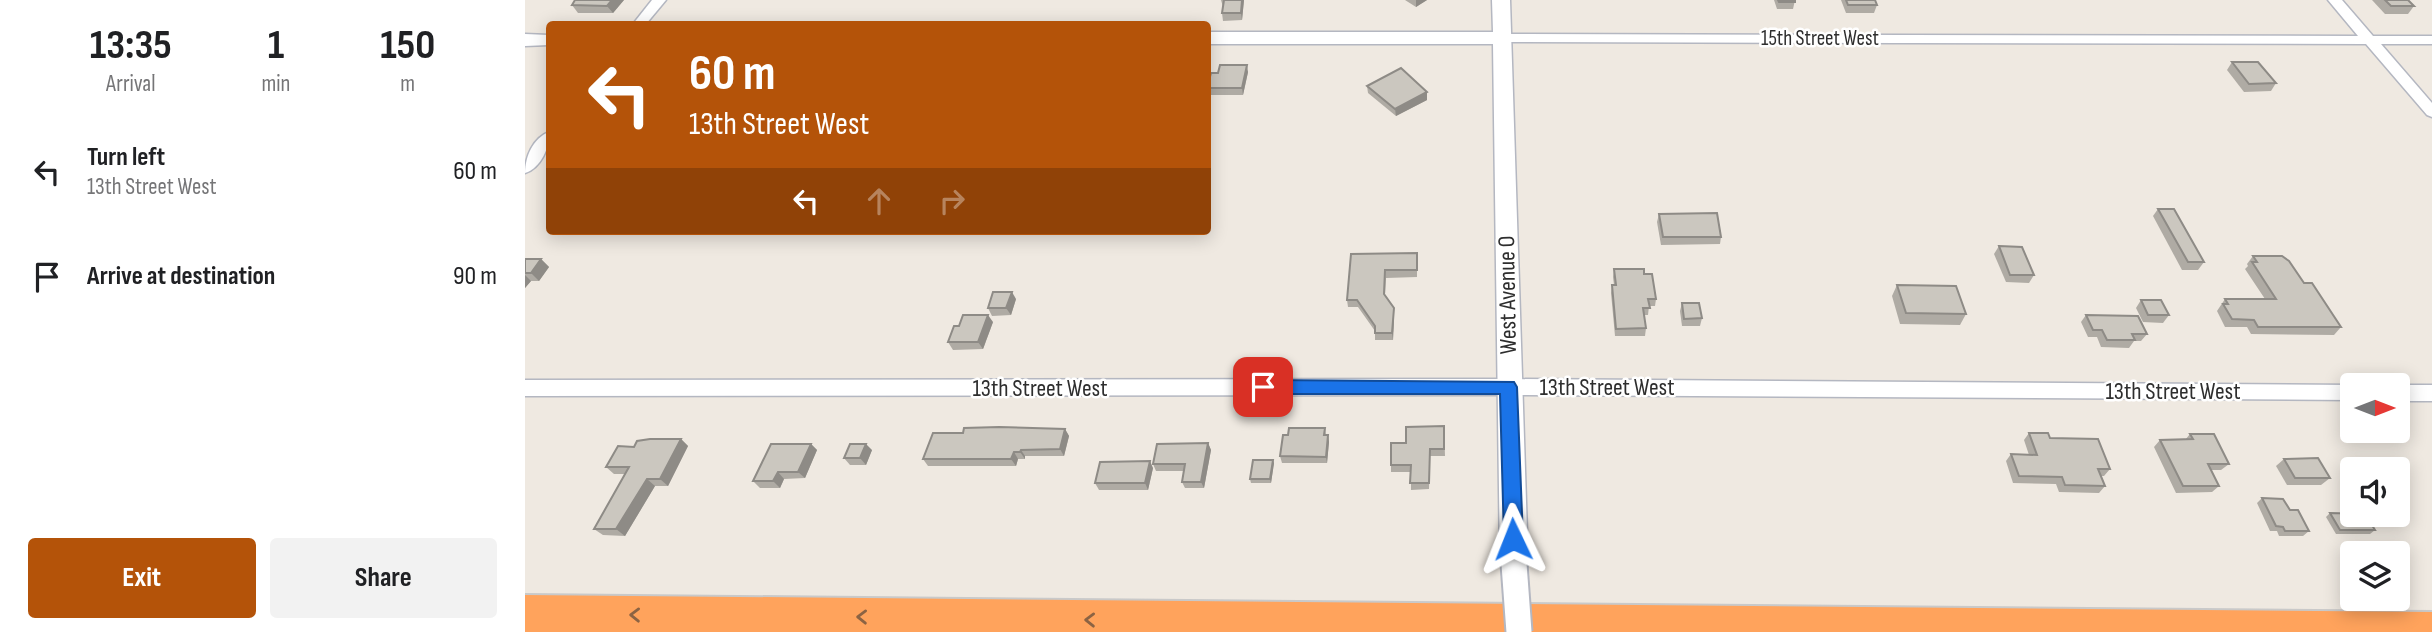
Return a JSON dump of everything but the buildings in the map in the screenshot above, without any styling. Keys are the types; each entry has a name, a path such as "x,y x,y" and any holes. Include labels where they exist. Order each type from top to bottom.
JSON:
{"highway":[{"path":"525,614 2432,632"}],"street":[{"path":"642,21 659,0"},
{"name":"West Avenue O","path":"1500,0 1508,387 1519,632"},
{"path":"2335,0 2432,112"},
{"name":"15th Street West","path":"1211,38 2432,40"},
{"path":"525,40 546,40"},
{"path":"525,168 546,141"},
{"name":"13th Street West","path":"525,388 1508,387 2340,392"},
{"path":"2410,393 2432,393"}],"route":[{"path":"1263,387 1508,387 1513,539"}]}
